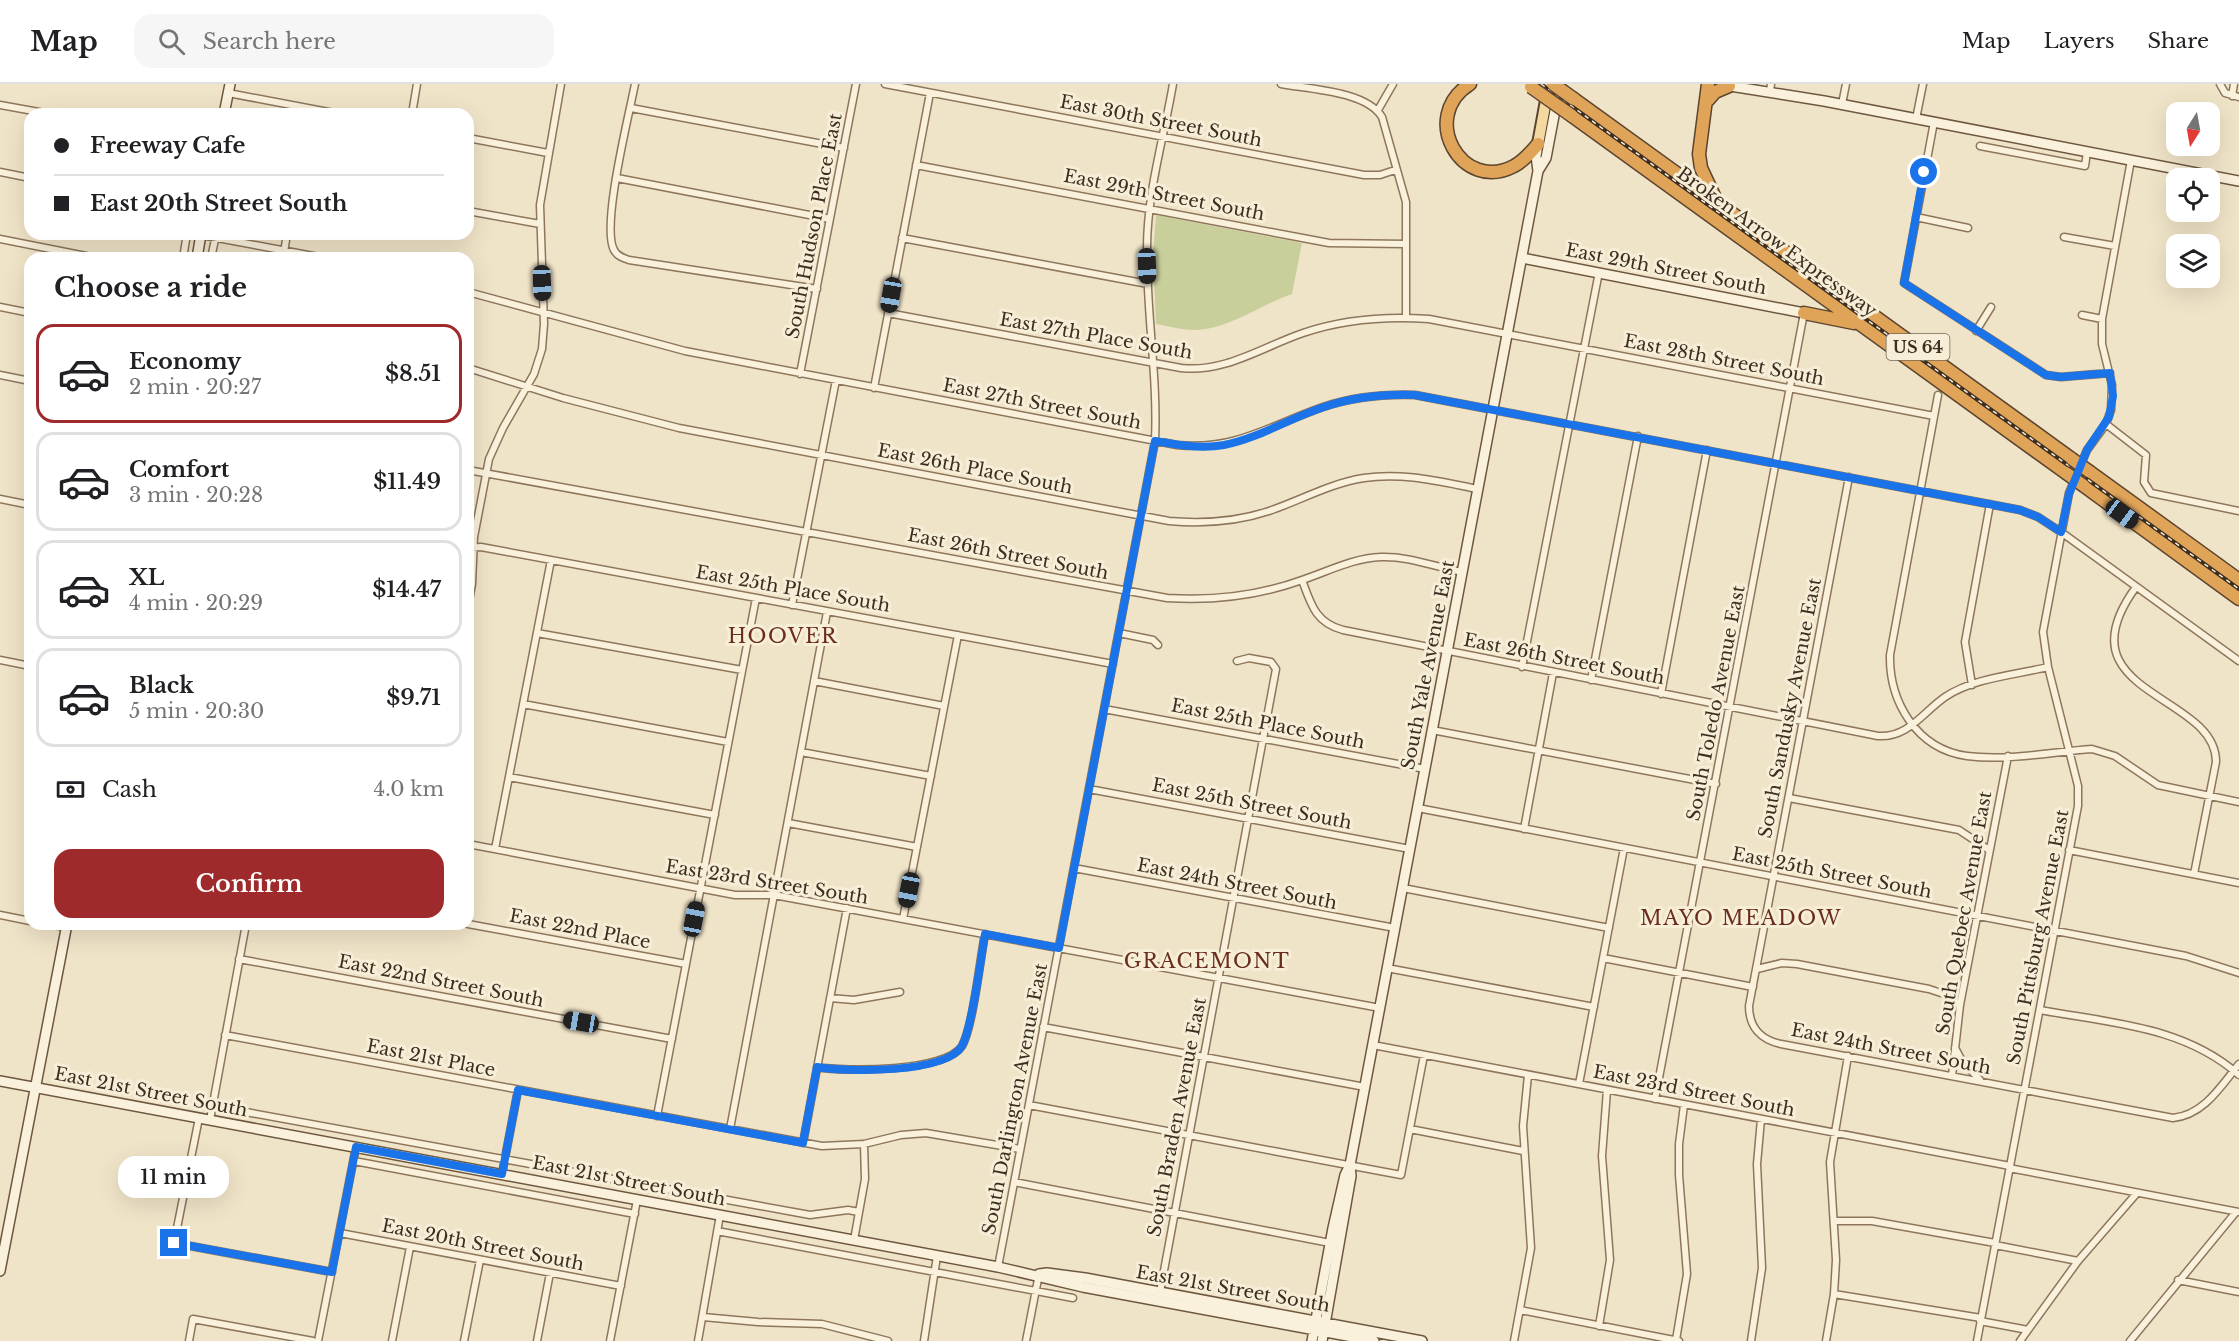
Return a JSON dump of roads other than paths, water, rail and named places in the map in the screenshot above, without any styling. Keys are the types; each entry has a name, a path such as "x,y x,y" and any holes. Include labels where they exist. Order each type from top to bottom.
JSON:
{"highway":[{"path":"1470,84 1452,101 1446,122 1451,145 1464,162 1480,170 1502,170 1519,163 1538,144"},
{"name":"Broken Arrow Expressway","path":"1551,84 2239,580"},
{"path":"1708,84 1708,100 1699,154 1701,168 1716,201"},
{"path":"1708,100 1724,85"},
{"name":"Broken Arrow Expressway","path":"1529,86 2239,599"},
{"path":"1804,313 1858,324"}],"main road":[{"name":"South Yale Avenue East","path":"1320,1329 1330,1243 1345,1175 1350,1165 1403,888 1522,258 1538,171 1536,156 1538,144 1551,84"},
{"name":"South Yale Avenue East","path":"1538,171 1546,158 1560,84"},
{"path":"1748,84 2239,181"},
{"path":"1724,85 1770,87"},
{"path":"225,108 229,88"},
{"name":"East 29th Street South","path":"1522,258 1804,313"},
{"path":"0,1271 66,930"},
{"name":"East 21st Street South","path":"0,1081 1161,1297 1374,1341"},
{"name":"South Yale Avenue East","path":"1312,1341 1320,1329 1351,1176 1350,1165"},
{"name":"East 21st Street South","path":"1320,1329 1422,1341"}],"street":[{"path":"413,108 417,84"},
{"path":"474,529 492,447 527,386 542,350 541,186 561,84"},
{"path":"635,84 611,221 612,245 618,254 629,260 817,289"},
{"name":"South Hudson Place East","path":"800,374 856,84"},
{"name":"East 30th Street South","path":"890,84 1364,175 1380,175 1395,170"},
{"name":"South Darlington Avenue East","path":"998,1267 1155,441 1154,363 1147,247 1150,210 1173,84"},
{"path":"1281,84 1360,99 1378,110 1384,123 1395,170 1406,202 1406,317"},
{"path":"1378,110 1393,84"},
{"path":"1842,104 1846,84"},
{"path":"1916,119 1923,84"},
{"path":"2220,84 2224,93 2235,97 2234,84"},
{"path":"229,88 314,108"},
{"path":"874,388 930,93"},
{"path":"0,105 24,109"},
{"path":"631,108 844,148"},
{"path":"1934,122 1904,283 2046,375 2061,377 2110,373"},
{"path":"474,139 548,153"},
{"path":"1980,146 2085,166 2087,152"},
{"name":"South Pittsburg Avenue East","path":"1977,1341 2079,798 2070,751 2048,667 2043,632 2069,494 2087,450 2106,424 2113,396 2110,373 2102,344 2102,319 2132,160"},
{"name":"East 29th Street South","path":"916,165 1329,243 1406,244"},
{"path":"0,172 24,176"},
{"path":"617,178 830,219"},
{"path":"474,212 540,224"},
{"path":"1916,217 1968,228"},
{"path":"2064,237 2115,246"},
{"path":"902,238 1148,284"},
{"path":"0,239 66,252"},
{"path":"231,240 276,252"},
{"path":"1522,667 1599,272"},
{"name":"East 27th Street South","path":"474,294 653,344 1155,441 1193,446 1234,442 1322,407 1369,396 1422,396 1990,504 2038,517 2239,661"},
{"path":"0,307 24,312"},
{"path":"1976,331 1991,307"},
{"name":"East 27th Place South","path":"888,313 1195,370 1210,369 1320,327 1367,319 1406,317 1442,320 1508,333"},
{"name":"South Toledo Avenue East","path":"1656,1099 1804,313"},
{"path":"2082,315 2102,319"},
{"name":"East 28th Street South","path":"1508,333 1934,416"},
{"name":"East 26th Place South","path":"474,370 679,428 1141,516 1191,523 1238,520 1272,510 1330,487 1377,476 1414,477 1478,489"},
{"path":"0,375 24,380"},
{"path":"792,605 836,380"},
{"path":"1938,395 1890,655 1891,682 1895,697 1912,725 1934,743 1965,756 2008,756 2070,751 2104,752 2158,785 2239,802"},
{"path":"2106,424 2146,455 2144,482 2151,494 2239,511"},
{"path":"1591,680 1638,436"},
{"path":"1661,694 1707,450"},
{"name":"East 26th Street South","path":"474,471 1173,598 1224,598 1266,591 1302,580 1314,611 1325,623 1343,630 1522,667 1887,736 1904,732 1912,725"},
{"name":"South Sandusky Avenue East","path":"1750,1015 1773,877 1850,477"},
{"path":"0,499 24,504"},
{"path":"1972,685 1965,642 1990,504"},
{"name":"East 25th Place South","path":"474,547 481,546 1113,664"},
{"path":"1302,580 1351,562 1379,557 1405,558 1462,572"},
{"path":"495,849 551,560"},
{"path":"2136,586 2123,604 2116,623 2115,640 2120,661 2133,679 2209,738 2216,756 2194,874"},
{"path":"657,1116 756,598"},
{"path":"730,1129 827,612"},
{"path":"537,633 742,670"},
{"path":"1119,633 1153,640 1158,645"},
{"path":"903,919 958,635"},
{"name":"South Braden Avenue East","path":"1161,1297 1174,1213 1276,669 1275,664 1249,658 1237,661"},
{"path":"0,660 24,665"},
{"path":"1912,725 1947,696 1972,685 2048,667"},
{"path":"1524,829 1553,673"},
{"path":"814,681 944,706"},
{"path":"523,704 728,742"},
{"name":"East 25th Place South","path":"1104,709 1425,769"},
{"path":"1432,730 1716,784"},
{"path":"801,752 931,776"},
{"name":"South Quebec Avenue East","path":"1952,1076 1960,1005 2008,756"},
{"path":"509,777 715,815"},
{"name":"East 25th Street South","path":"1089,789 1410,849"},
{"path":"1789,798 1959,830 1989,850"},
{"name":"East 25th Street South","path":"1418,808 2187,956 2239,973"},
{"path":"788,823 917,847"},
{"name":"East 23rd Street South","path":"474,845 745,896 774,895 847,908 1380,1008"},
{"path":"1579,1084 1624,848"},
{"path":"2069,850 2239,883"},
{"name":"East 24th Street South","path":"1074,868 1395,928"},
{"path":"1403,888 1609,928"},
{"path":"803,1143 847,908"},
{"path":"0,915 24,920"},
{"name":"East 22nd Place","path":"474,925 686,964"},
{"path":"210,1120 245,930"},
{"path":"817,1067 849,1072 872,1071 939,1061 954,1056 966,1037 985,934"},
{"path":"1603,958 1753,987"},
{"name":"East 22nd Street South","path":"240,959 672,1039"},
{"path":"1757,969 1782,963 1797,964 1936,991 1960,1005"},
{"path":"1387,968 1593,1007"},
{"path":"830,998 854,1000 900,992"},
{"path":"2040,1010 2183,1039 2207,1050 2236,1073 2239,1064"},
{"name":"East 24th Street South","path":"1750,1015 1759,1034 1772,1042 2165,1117 2182,1117 2205,1104 2236,1073"},
{"path":"1043,1027 1365,1087"},
{"name":"East 21st Place","path":"225,1035 822,1146 864,1144 901,1135 926,1133 1020,1149"},
{"name":"East 23rd Street South","path":"1373,1045 2238,1212"},
{"path":"1955,1048 1968,1068 1983,1082"},
{"path":"1029,1105 1401,1175 1424,1055"},
{"path":"1826,1341 1834,1294 1834,1221 1830,1162 1848,1056"},
{"path":"1514,1341 1530,1260 1532,1230 1522,1126 1528,1075"},
{"path":"502,1174 518,1090"},
{"path":"1599,1326 1610,1260 1602,1156 1607,1090"},
{"path":"1520,1310 1678,1341 1687,1274 1679,1175 1679,1144 1684,1105"},
{"name":"East 21st Street South","path":"213,1106 810,1215 848,1210 859,1212"},
{"path":"199,1118 174,1243 332,1272"},
{"path":"1751,1341 1762,1268 1757,1164 1761,1119"},
{"path":"1410,1129 1523,1150"},
{"path":"854,1240 865,1179 864,1144"},
{"path":"318,1341 356,1147"},
{"name":"East 21st Street South","path":"354,1161 635,1214"},
{"path":"1014,1182 1330,1243"},
{"path":"2020,1341 2078,1261 2137,1193"},
{"path":"610,1341 638,1200"},
{"path":"2130,1341 2178,1280 2238,1212"},
{"path":"698,1341 720,1215"},
{"path":"1834,1221 1872,1221 2078,1261"},
{"name":"East 21st Street South","path":"717,1231 1073,1298"},
{"name":"East 20th Street South","path":"340,1233 621,1286"},
{"path":"392,1341 410,1247"},
{"path":"924,1341 938,1256"},
{"path":"464,1341 480,1260"},
{"path":"537,1341 550,1273"},
{"path":"1026,1341 1039,1274"},
{"path":"2178,1280 2239,1292"},
{"path":"1834,1294 2028,1330"},
{"path":"703,1317 822,1324 888,1341"},
{"path":"189,1341 193,1319 313,1341"}],"railway":[{"path":"1541,84 2239,589"}],"district":[{"name":"HOOVER","path":"783,636"},
{"name":"MAYO MEADOW","path":"1741,918"},
{"name":"GRACEMONT","path":"1207,961"}]}
